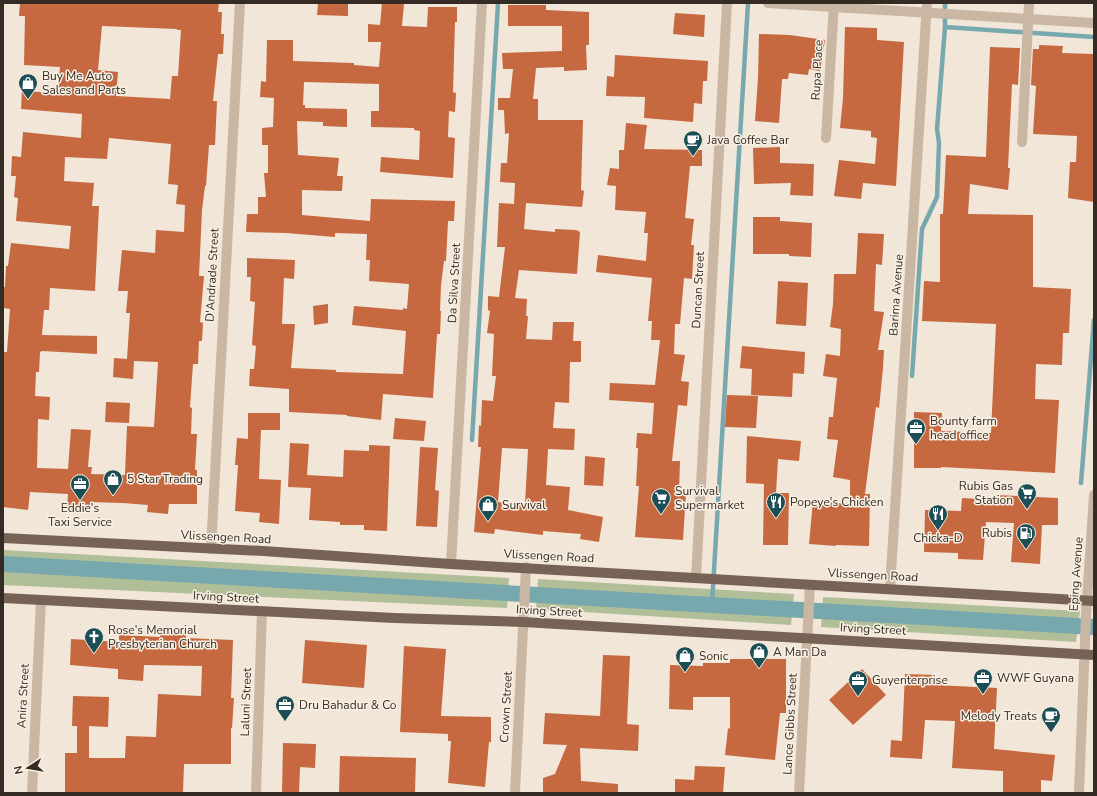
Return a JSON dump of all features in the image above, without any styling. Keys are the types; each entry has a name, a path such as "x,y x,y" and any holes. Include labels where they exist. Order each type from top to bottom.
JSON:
{"main road":[{"name":"Vlissengen Road","path":"3,538 1090,600"},
{"name":"Irving Street","path":"3,598 394,618 524,622 1089,655"}],"street":[{"name":"D'Andrade Street","path":"211,549 240,3"},
{"name":"Da Silva Street","path":"451,564 482,3"},
{"name":"Duncan Street","path":"696,578 727,3"},
{"path":"768,3 929,10 1027,28 1094,23"},
{"path":"1022,142 1028,3"},
{"name":"Rupa Place","path":"826,138 834,5"},
{"name":"Barima Avenue","path":"890,588 929,10"},
{"name":"Eping Avenue","path":"1079,793 1089,655 1085,641 1086,615 1090,600 1094,495"},
{"name":"Crown Street","path":"514,793 526,568"},
{"name":"Lance Gibbs Street","path":"799,793 810,585"},
{"name":"Anira Street","path":"32,793 41,600"},
{"name":"Laluni Street","path":"256,793 262,611"}],"green space":[{"path":"3,550 509,578 507,608 3,585"},
{"path":"538,579 794,594 791,625 536,609"},
{"path":"823,597 1080,611 1076,642 821,627"}],"building":[{"path":"20,3 219,3 218,12 222,12 221,34 224,34 223,54 218,54 213,101 217,101 215,145 209,145 206,186 202,210 199,276 204,276 200,322 203,323 202,341 199,341 198,364 193,364 190,407 192,408 191,434 197,434 195,470 197,470 197,504 169,504 168,514 147,512 148,505 123,503 90,502 90,510 67,509 68,494 30,492 28,510 3,507 3,368 4,352 7,352 10,309 3,308 3,287 5,287 6,266 8,266 11,243 69,249 71,226 16,221 18,198 14,197 16,176 11,176 12,156 21,157 23,132 81,138 82,114 21,109 22,91 58,93 60,67 24,65 25,16 19,16","holes":["102,26 181,30 178,76 172,76 170,99 116,96 118,72 98,70","109,138 171,144 168,184 178,185 176,204 185,205 184,232 156,230 155,253 122,250 118,291 128,291 126,313 130,313 127,359 114,358 113,377 133,379 134,361 158,362 154,427 127,426 125,475 91,474 92,467 88,467 91,430 71,429 68,469 37,468 38,419 49,420 50,397 35,396 36,372 39,372 40,352 97,354 97,336 42,335 44,310 49,310 50,288 95,291 99,206 92,206 94,183 64,181 65,157 107,159"]},
{"path":"318,3 348,3 348,16 317,15"},
{"path":"382,3 404,4 402,26 427,27 428,7 457,7 457,22 455,22 453,92 456,93 455,112 449,111 448,137 455,138 453,178 380,172 381,157 419,160 420,131 414,130 414,128 371,127 371,111 379,111 379,84 304,82 303,105 305,105 305,108 347,109 347,127 323,126 323,122 297,121 298,155 339,158 337,176 343,176 342,191 302,190 302,215 370,221 371,199 455,201 454,221 448,221 446,261 444,261 441,285 440,334 437,334 433,398 383,394 381,420 347,415 289,412 289,389 249,386 250,369 254,369 256,346 252,345 255,302 250,301 251,277 247,277 247,258 295,260 294,279 284,278 282,324 295,324 291,368 336,370 336,372 403,374 406,331 352,325 354,306 403,310 403,308 407,309 409,284 369,281 370,260 366,260 367,234 335,233 335,237 286,233 246,232 247,214 258,214 258,197 266,197 264,173 268,173 268,145 262,145 262,128 273,127 274,98 260,97 261,81 266,82 267,40 293,40 293,61 354,63 354,65 379,67 381,42 368,42 368,24 380,25"},
{"path":"508,5 546,5 546,10 589,12 589,45 586,45 587,70 564,71 564,67 536,68 533,99 538,99 538,120 583,120 581,190 584,191 582,207 526,203 524,229 555,232 555,229 576,230 580,232 577,274 519,270 515,298 527,299 526,316 528,316 526,339 552,340 553,322 574,322 573,341 581,341 581,362 570,362 569,403 555,402 553,428 575,429 574,450 548,449 546,485 570,487 568,510 603,517 599,542 580,539 581,534 543,531 543,535 495,529 494,534 474,532 481,447 478,447 479,425 481,426 482,400 493,401 496,376 492,376 494,334 487,333 490,311 488,310 488,296 499,297 505,247 497,247 499,203 514,204 515,183 500,182 501,163 507,163 509,133 505,134 504,110 498,110 498,98 510,98 513,69 503,69 502,53 562,51 562,26 508,26","holes":["502,448 528,449 525,504 498,502"]},
{"path":"675,13 705,15 704,37 673,34"},
{"path":"845,27 877,28 877,40 904,42 896,186 863,183 861,199 834,196 839,160 875,164 877,138 871,137 871,131 840,128 843,98"},
{"path":"759,34 790,35 825,40 820,71 809,69 808,75 789,73 788,79 782,79 779,123 755,121"},
{"path":"1039,45 1063,46 1062,53 1094,54 1094,202 1068,198 1070,162 1076,162 1077,136 1033,134 1036,86 1031,85 1033,49 1039,49"},
{"path":"990,47 1020,48 1018,85 1012,84 1008,190 970,184 968,214 1033,215 1033,287 1071,289 1069,333 1063,333 1062,365 1036,364 1035,399 1059,400 1055,473 941,467 914,468 914,412 942,413 941,431 991,433 996,324 922,321 924,281 940,282 940,214 943,214 946,155 986,157"},
{"path":"615,55 708,61 707,81 703,81 702,104 694,103 693,122 644,118 645,97 606,96 607,76 614,77"},
{"path":"626,123 647,125 644,149 702,150 702,166 690,166 685,218 694,219 691,245 694,245 692,279 684,278 680,324 675,324 674,354 685,355 681,381 689,382 687,406 678,405 672,461 680,461 679,492 686,493 683,540 635,537 639,486 636,486 638,448 636,448 637,433 652,434 654,403 609,400 610,383 655,385 660,340 651,340 652,321 648,321 652,278 596,272 598,255 646,261 648,233 644,233 646,212 615,210 616,186 607,185 610,168 619,169 619,150 624,150"},
{"path":"780,147 780,163 814,164 813,196 790,195 791,183 754,184 753,148"},
{"path":"753,217 780,217 780,221 812,223 811,257 789,256 789,254 753,254"},
{"path":"858,233 884,234 882,265 876,264 874,311 884,312 878,350 884,350 879,408 876,407 865,494 870,494 869,546 809,544 813,501 850,504 850,480 833,477 838,440 827,439 829,417 833,417 837,378 823,376 826,354 840,356 841,329 830,327 833,304 834,274 856,274"},
{"path":"778,281 808,283 806,326 776,324"},
{"path":"328,304 328,323 314,325 313,306"},
{"path":"742,346 805,352 804,374 793,373 792,397 751,395 752,369 740,368"},
{"path":"727,395 758,396 756,428 725,427"},
{"path":"106,402 130,403 129,423 105,422"},
{"path":"248,413 280,413 280,430 261,430 259,479 281,480 279,524 259,522 260,513 235,511 238,465 235,465 237,438 248,439"},
{"path":"395,418 426,421 424,441 393,439"},
{"path":"747,436 801,441 799,461 778,459 776,493 789,493 788,545 763,545 764,484 746,483"},
{"path":"290,443 309,444 307,475 343,477 344,450 369,451 369,445 390,446 387,531 364,530 364,525 340,525 340,522 309,520 311,488 288,487"},
{"path":"420,447 438,448 435,490 439,491 437,527 416,526"},
{"path":"585,456 605,458 603,486 584,485"},
{"path":"996,495 1058,498 1058,525 1042,525 1040,564 1011,562 1014,523 986,522 983,560 958,559 958,553 924,552 925,510 961,511 962,498 996,500"},
{"path":"160,634 186,634 186,638 233,640 231,698 234,698 231,728 231,764 184,764 183,793 65,793 65,753 77,753 77,726 72,726 73,696 109,697 108,727 89,726 89,758 125,758 126,736 156,737 158,694 201,696 202,666 144,665 143,681 118,679 118,669 70,665 71,639 119,642 119,635 160,637"},
{"path":"305,640 367,645 364,688 302,683"},
{"path":"404,646 446,649 441,716 491,717 491,742 489,742 485,787 448,783 451,741 448,741 448,734 400,732"},
{"path":"603,655 630,656 627,724 639,725 638,751 580,748 581,781 618,784 618,793 543,793 543,778 555,774 567,745 543,744 545,713 600,716"},
{"path":"730,659 786,659 786,713 780,713 775,760 725,755 728,728 730,729 730,697 693,697 693,710 669,709 670,665 703,666 703,663 730,663"},
{"name":"Guyenterprise","path":"862,669 886,695 853,725 829,700"},
{"path":"905,674 936,675 935,685 997,688 994,749 1055,755 1052,781 1041,780 1041,793 1003,793 1003,771 952,768 955,721 925,720 922,759 890,757 891,740 902,741"},
{"path":"283,743 316,744 315,768 300,767 299,793 282,793"},
{"path":"340,756 416,758 415,793 339,793"},
{"path":"695,766 725,767 723,793 675,793 675,779 694,780"}],"waterway":[{"path":"472,440 498,3"},
{"path":"712,604 748,3"},
{"path":"945,3 945,27"},
{"path":"912,376 922,229 937,197 939,143 937,129 945,27 1094,37"},
{"path":"1081,483 1094,320"},
{"path":"3,564 1094,627"}],"place":[{"name":"Buy Me Auto Sales and Parts","path":"28,100"},
{"name":"Java Coffee Bar","path":"693,157"},
{"name":"Bounty farm head office","path":"916,445"},
{"name":"5 Star Trading","path":"113,496"},
{"name":"Eddie's Taxi Service","path":"80,501"},
{"name":"Rubis Gas Station","path":"1027,510"},
{"name":"Survival Supermarket","path":"661,515"},
{"name":"Popeye's Chicken","path":"776,519"},
{"name":"Survival","path":"488,522"},
{"name":"Chicka-D","path":"938,531"},
{"name":"Rubis","path":"1026,550"},
{"name":"Rose's Memorial Presbyterian Church","path":"94,654"},
{"name":"A Man Da","path":"759,669"},
{"name":"Sonic","path":"685,673"},
{"name":"WWF Guyana","path":"983,695"},
{"name":"Guyenterprise","path":"858,697"},
{"name":"Dru Bahadur & Co","path":"285,722"},
{"name":"Melody Treats","path":"1051,733"}]}
